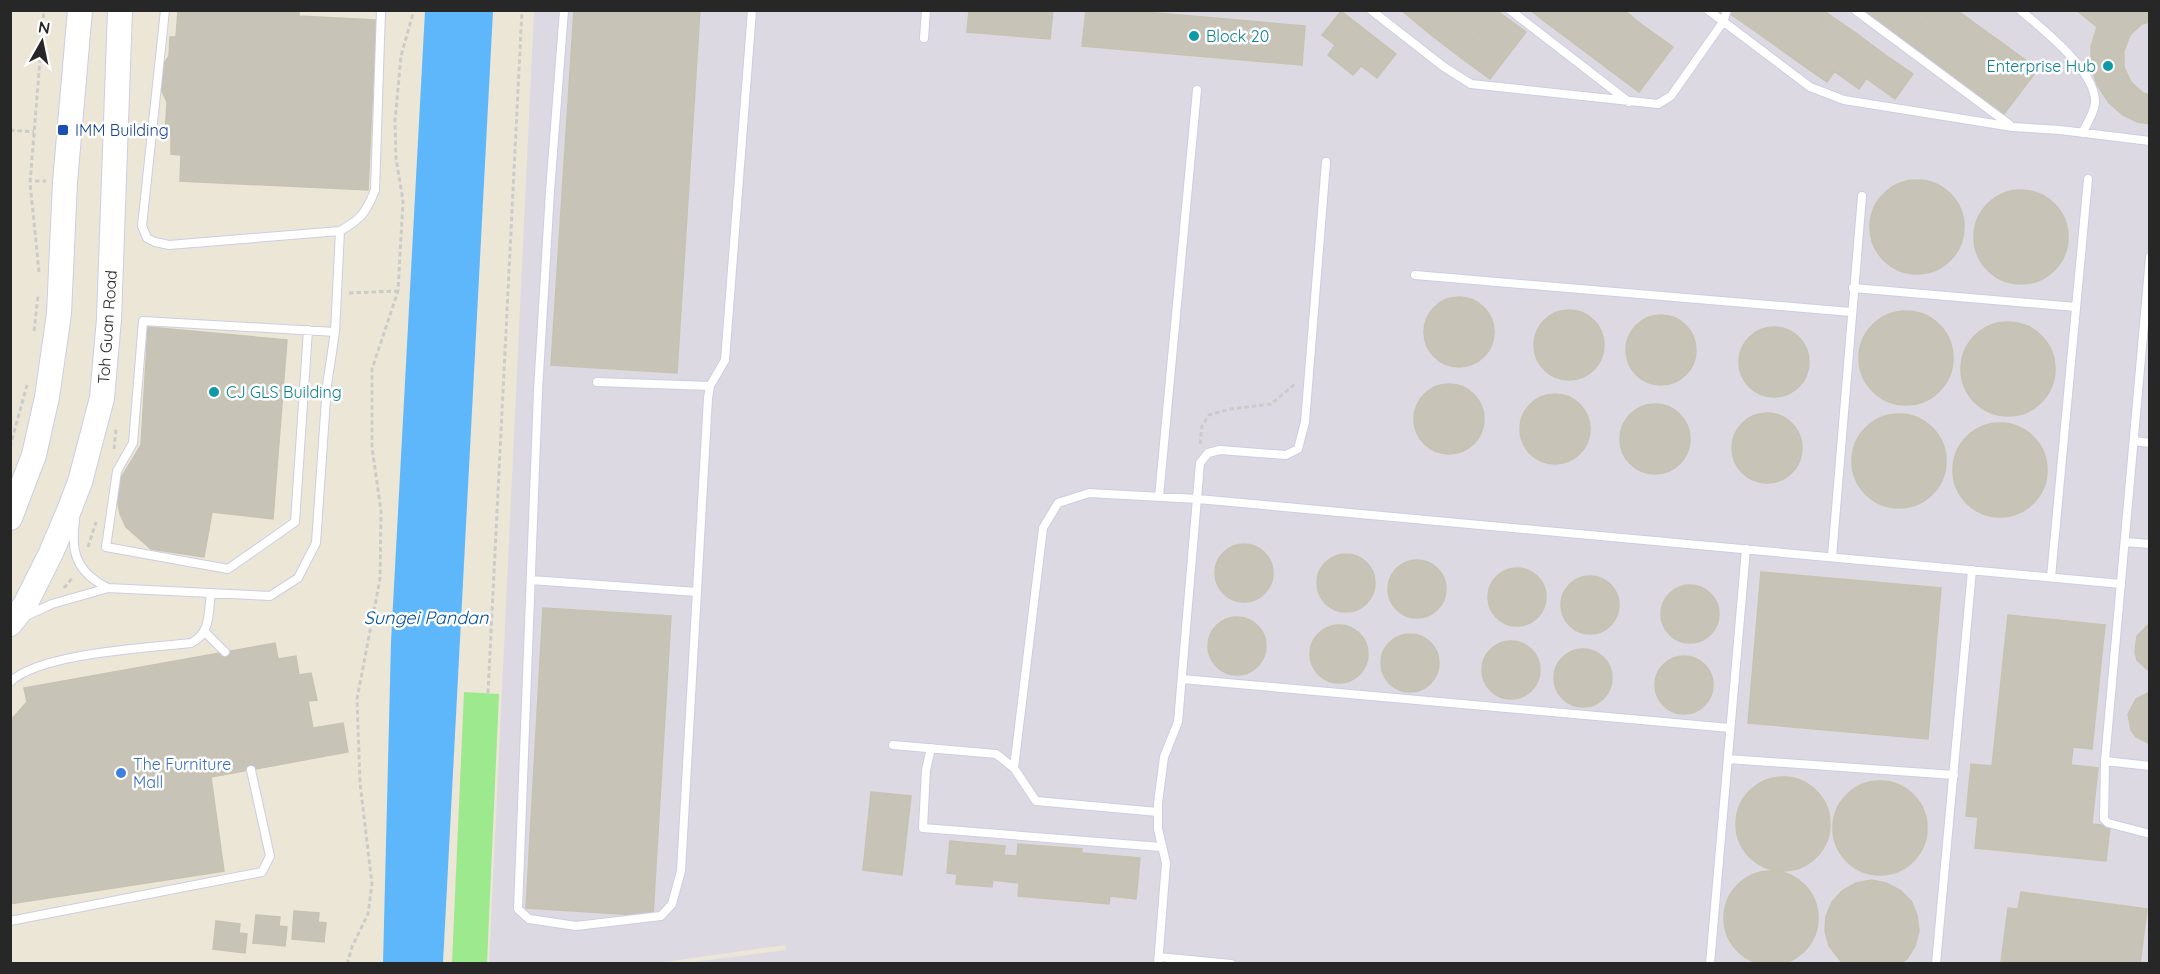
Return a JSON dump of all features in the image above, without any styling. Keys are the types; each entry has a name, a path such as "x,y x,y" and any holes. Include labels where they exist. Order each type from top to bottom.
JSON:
{"main road":[{"path":"10,518 34,455 47,397 59,314 65,182 80,10"},
{"name":"Toh Guan Road","path":"10,625 25,605 51,553 80,482 102,398 109,319 120,10"}],"lane":[{"path":"165,10 142,226 147,238 169,244 340,231 359,220 369,206 375,190 381,10"},
{"path":"564,10 549,203 538,391 518,909 529,920 576,926 661,916 672,904 681,871 710,386 725,360 752,10"},
{"path":"924,38 926,10"},
{"path":"1371,10 1444,67 1471,84 1658,104 1671,96 1723,22 1727,10"},
{"path":"1510,10 1629,102"},
{"path":"1708,10 1810,87 1844,100 2013,127 2150,141"},
{"path":"1855,10 2013,127"},
{"path":"2020,10 2063,46 2090,84 2095,103 2091,117 2082,133"},
{"path":"1160,497 1197,90"},
{"path":"1231,963 1158,960 1166,863 1161,847 1158,813 1164,756 1178,722 1200,463 1208,453 1220,450 1286,455 1298,448 1305,422 1326,162"},
{"path":"2051,577 2088,178"},
{"path":"1832,557 1862,196"},
{"path":"10,625 52,604 108,588 270,596 298,578 316,543 327,385 335,332 340,231"},
{"path":"2150,257 2105,761 2104,819 2108,823 2150,834"},
{"path":"1415,275 1851,312"},
{"path":"1853,288 2076,307"},
{"path":"308,330 295,522 228,569 106,548 117,471 133,443 143,321 308,330 335,332"},
{"path":"597,382 710,386"},
{"path":"2134,441 2150,443"},
{"path":"80,482 74,532 75,551 81,567 92,580 108,588"},
{"path":"1014,768 1043,528 1058,503 1089,493 1198,500 2121,584"},
{"path":"2125,542 2150,544"},
{"path":"1710,963 1746,549"},
{"path":"1936,963 1972,570"},
{"path":"531,580 697,592"},
{"path":"10,682 32,667 64,659 190,643 200,638 205,632 211,594"},
{"path":"205,632 225,652"},
{"path":"1182,679 1731,728"},
{"path":"893,745 996,754 1014,768 1036,801 1158,813"},
{"path":"931,748 926,770 923,828 1161,847"},
{"path":"1728,759 1954,775"},
{"path":"2105,761 2150,766"},
{"path":"10,921 262,872 270,856 251,770"}],"path":[{"path":"40,276 30,183 44,10"},
{"path":"347,963 368,914 372,884 360,783 357,699 381,579 381,511 372,447 372,369 398,291 403,201 396,158 395,121 401,56 414,10"},
{"path":"488,693 522,10"},
{"path":"10,130 34,132"},
{"path":"34,335 39,288"},
{"path":"337,293 398,291"},
{"path":"1199,447 1202,426 1209,415 1230,409 1270,404 1309,373"},
{"path":"10,447 28,381"},
{"path":"320,963 340,963"}],"shaded area":[{"path":"534,11 2149,11 2149,963 686,963 786,950 786,945 650,964 489,964"}],"green space":[{"path":"464,692 499,694 487,963 452,963"}],"water":[{"name":"Sungei Pandan","path":"425,11 493,11 443,963 383,964 391,642"}],"building":[{"path":"178,10 299,10 299,16 376,20 368,190 180,181 181,155 171,154 171,136 165,136 167,102 160,87 161,68 169,56 170,37 176,37"},
{"path":"574,10 700,10 677,373 551,365"},
{"path":"969,10 1053,10 1050,39 967,32"},
{"name":"Block 20","path":"1086,10 1123,10 1305,26 1302,65 1082,46"},
{"path":"1401,10 1448,10 1430,34"},
{"path":"1448,10 1496,10 1460,57 1430,34"},
{"path":"1496,10 1526,32 1490,79 1460,57"},
{"path":"1530,10 1551,10 1544,21"},
{"path":"1551,10 1601,10 1575,44 1544,21"},
{"path":"1601,10 1624,10 1641,24 1607,68 1575,44"},
{"path":"1731,10 1780,10 1762,36 1729,13"},
{"path":"1780,10 1823,10 1827,13 1794,59 1762,36"},
{"path":"1862,10 1882,10 1875,20"},
{"path":"1882,10 1931,10 1907,44 1875,20"},
{"path":"1931,10 1957,10 1973,22 1939,67 1907,44"},
{"name":"Enterprise Hub","path":"2076,10 2150,10 2150,22 2142,24 2130,35 2124,51 2124,67 2131,82 2143,93 2150,95 2150,124 2138,122 2123,115 2109,103 2097,85 2091,65 2091,46 2097,27"},
{"path":"1341,11 1396,54 1377,78 1361,66 1353,75 1328,55 1335,45 1322,35"},
{"path":"1827,13 1860,36 1827,82 1794,59"},
{"path":"1973,22 2005,45 1972,91 1939,67"},
{"path":"1641,24 1673,47 1639,92 1607,68"},
{"path":"1860,36 1884,54 1859,89 1834,71"},
{"path":"2005,45 2038,69 2004,114 1972,91"},
{"path":"1884,54 1913,74 1895,99 1866,78"},
{"path":"1917,180 1935,184 1950,194 1960,209 1964,227 1960,245 1950,260 1935,270 1917,274 1899,270 1884,260 1874,245 1870,227 1874,209 1884,194 1899,184"},
{"path":"2021,190 2039,194 2054,204 2064,219 2068,237 2064,255 2054,270 2039,280 2021,284 2003,280 1988,270 1978,255 1974,237 1978,219 1988,204 2003,194"},
{"path":"1466,297 1479,303 1488,312 1492,318 1494,332 1492,346 1484,357 1473,365 1452,367 1434,357 1426,346 1424,325 1434,307 1445,299"},
{"path":"1576,310 1589,316 1598,325 1602,331 1604,345 1602,359 1594,370 1583,378 1562,380 1544,370 1536,359 1534,338 1544,320 1555,312"},
{"path":"1906,311 1924,315 1939,325 1949,340 1953,358 1949,376 1939,391 1924,401 1906,405 1888,401 1873,391 1863,376 1859,358 1863,340 1873,325 1888,315"},
{"path":"1668,315 1681,321 1690,330 1694,336 1696,350 1694,364 1686,375 1675,383 1654,385 1636,375 1628,364 1626,343 1636,325 1647,317"},
{"path":"2008,322 2026,326 2041,336 2051,351 2055,369 2051,387 2041,402 2026,412 2008,416 1990,412 1975,402 1965,387 1961,369 1965,351 1975,336 1990,326"},
{"name":"CJ GLS Building","path":"148,327 287,340 273,519 212,512 204,557 151,549 126,527 120,514 115,488 141,445"},
{"path":"1781,327 1794,333 1803,342 1807,348 1809,362 1807,376 1799,387 1788,395 1767,397 1749,387 1741,376 1739,355 1749,337 1760,329"},
{"path":"1456,384 1469,390 1478,399 1482,405 1484,419 1482,433 1474,444 1463,452 1442,454 1424,444 1416,433 1414,412 1424,394 1435,386"},
{"path":"1562,394 1575,400 1584,409 1588,415 1590,429 1588,443 1580,454 1569,462 1548,464 1530,454 1522,443 1520,422 1530,404 1541,396"},
{"path":"1662,404 1675,410 1684,419 1688,425 1690,439 1688,453 1680,464 1669,472 1648,474 1630,464 1622,453 1620,432 1630,414 1641,406"},
{"path":"1774,413 1787,419 1796,428 1800,434 1802,448 1800,462 1792,473 1781,481 1760,483 1742,473 1734,462 1732,441 1742,423 1753,415"},
{"path":"1899,414 1917,418 1932,428 1942,443 1946,461 1942,479 1932,494 1917,504 1899,508 1881,504 1866,494 1856,479 1852,461 1856,443 1866,428 1881,418"},
{"path":"2000,423 2018,427 2033,437 2043,452 2047,470 2043,488 2033,503 2018,513 2000,517 1982,513 1967,503 1957,488 1953,470 1957,452 1967,437 1982,427"},
{"path":"1238,544 1250,544 1265,552 1273,567 1273,579 1265,594 1250,602 1238,602 1223,594 1215,579 1215,567 1223,552"},
{"path":"1340,554 1352,554 1367,562 1375,577 1375,589 1367,604 1352,612 1340,612 1325,604 1317,589 1317,577 1325,562"},
{"path":"1411,560 1423,560 1438,568 1446,583 1446,595 1438,610 1423,618 1411,618 1396,610 1388,595 1388,583 1396,568"},
{"path":"1511,568 1523,568 1538,576 1546,591 1546,603 1538,618 1523,626 1511,626 1496,618 1488,603 1488,591 1496,576"},
{"path":"1761,572 1941,588 1928,739 1748,723"},
{"path":"1584,576 1596,576 1611,584 1619,599 1619,611 1611,626 1596,634 1584,634 1569,626 1561,611 1561,599 1569,584"},
{"path":"1684,585 1696,585 1711,593 1719,608 1719,620 1711,635 1696,643 1684,643 1669,635 1661,620 1661,608 1669,593"},
{"path":"543,608 671,616 653,916 526,908"},
{"path":"2008,615 2105,625 2092,749 2073,747 2071,765 2098,768 2092,824 2110,826 2106,861 1975,848 1978,817 1966,816 1971,764 1992,766"},
{"path":"1231,617 1243,617 1258,625 1266,640 1266,652 1258,667 1243,675 1231,675 1216,667 1208,652 1208,640 1216,625"},
{"path":"2149,624 2150,672 2137,660 2135,652 2137,636"},
{"path":"1333,625 1345,625 1360,633 1368,648 1368,660 1360,675 1345,683 1333,683 1318,675 1310,660 1310,648 1318,633"},
{"path":"1404,634 1416,634 1431,642 1439,657 1439,669 1431,684 1416,692 1404,692 1389,684 1381,669 1381,657 1389,642"},
{"path":"1505,641 1517,641 1532,649 1540,664 1540,676 1532,691 1517,699 1505,699 1490,691 1482,676 1482,664 1490,649"},
{"name":"The Furniture Mall","path":"275,643 278,659 296,656 299,675 311,673 317,700 308,701 313,728 343,723 348,752 211,777 224,871 10,904 10,721 27,702 24,688"},
{"path":"1577,649 1589,649 1604,657 1612,672 1612,684 1604,699 1589,707 1577,707 1562,699 1554,684 1554,672 1562,657"},
{"path":"1678,656 1690,656 1705,664 1713,679 1713,691 1705,706 1690,714 1678,714 1663,706 1655,691 1655,679 1663,664"},
{"path":"2150,692 2150,744 2136,737 2131,730 2128,714 2136,699"},
{"path":"1783,777 1801,781 1816,791 1826,806 1830,824 1826,842 1816,857 1801,867 1783,871 1765,867 1750,857 1740,842 1736,824 1740,806 1750,791 1765,781"},
{"path":"1880,781 1898,785 1913,795 1923,810 1927,828 1923,846 1913,861 1898,871 1880,875 1862,871 1847,861 1837,846 1833,828 1837,810 1847,795 1862,785"},
{"path":"871,792 911,796 902,875 863,870"},
{"path":"950,841 1005,846 1004,855 1017,856 1018,844 1082,849 1082,853 1140,858 1136,899 1110,896 1109,904 1018,896 1019,883 993,880 992,887 956,884 957,874 947,873"},
{"path":"1771,871 1789,875 1804,885 1814,900 1818,918 1814,936 1804,951 1789,961 1771,965 1753,961 1738,951 1728,936 1724,918 1728,900 1738,885 1753,875"},
{"path":"1871,880 1886,883 1900,890 1911,901 1917,915 1919,931 1915,946 1907,959 1900,964 1843,964 1829,946 1825,931 1826,916 1832,902 1842,891 1856,883"},
{"path":"2021,892 2147,909 2140,964 2011,964 2001,962 2008,908 2018,909"},
{"path":"294,911 319,913 318,922 326,923 324,942 292,939"},
{"path":"256,915 280,917 279,926 287,927 285,946 253,943"},
{"path":"216,921 240,924 239,933 247,934 245,953 213,949"}],"place":[{"name":"Block 20","path":"1194,36"},
{"name":"Enterprise Hub","path":"2108,66"},
{"name":"IMM Building","path":"63,130"},
{"name":"CJ GLS Building","path":"214,392"},
{"name":"The Furniture Mall","path":"121,773"}]}
